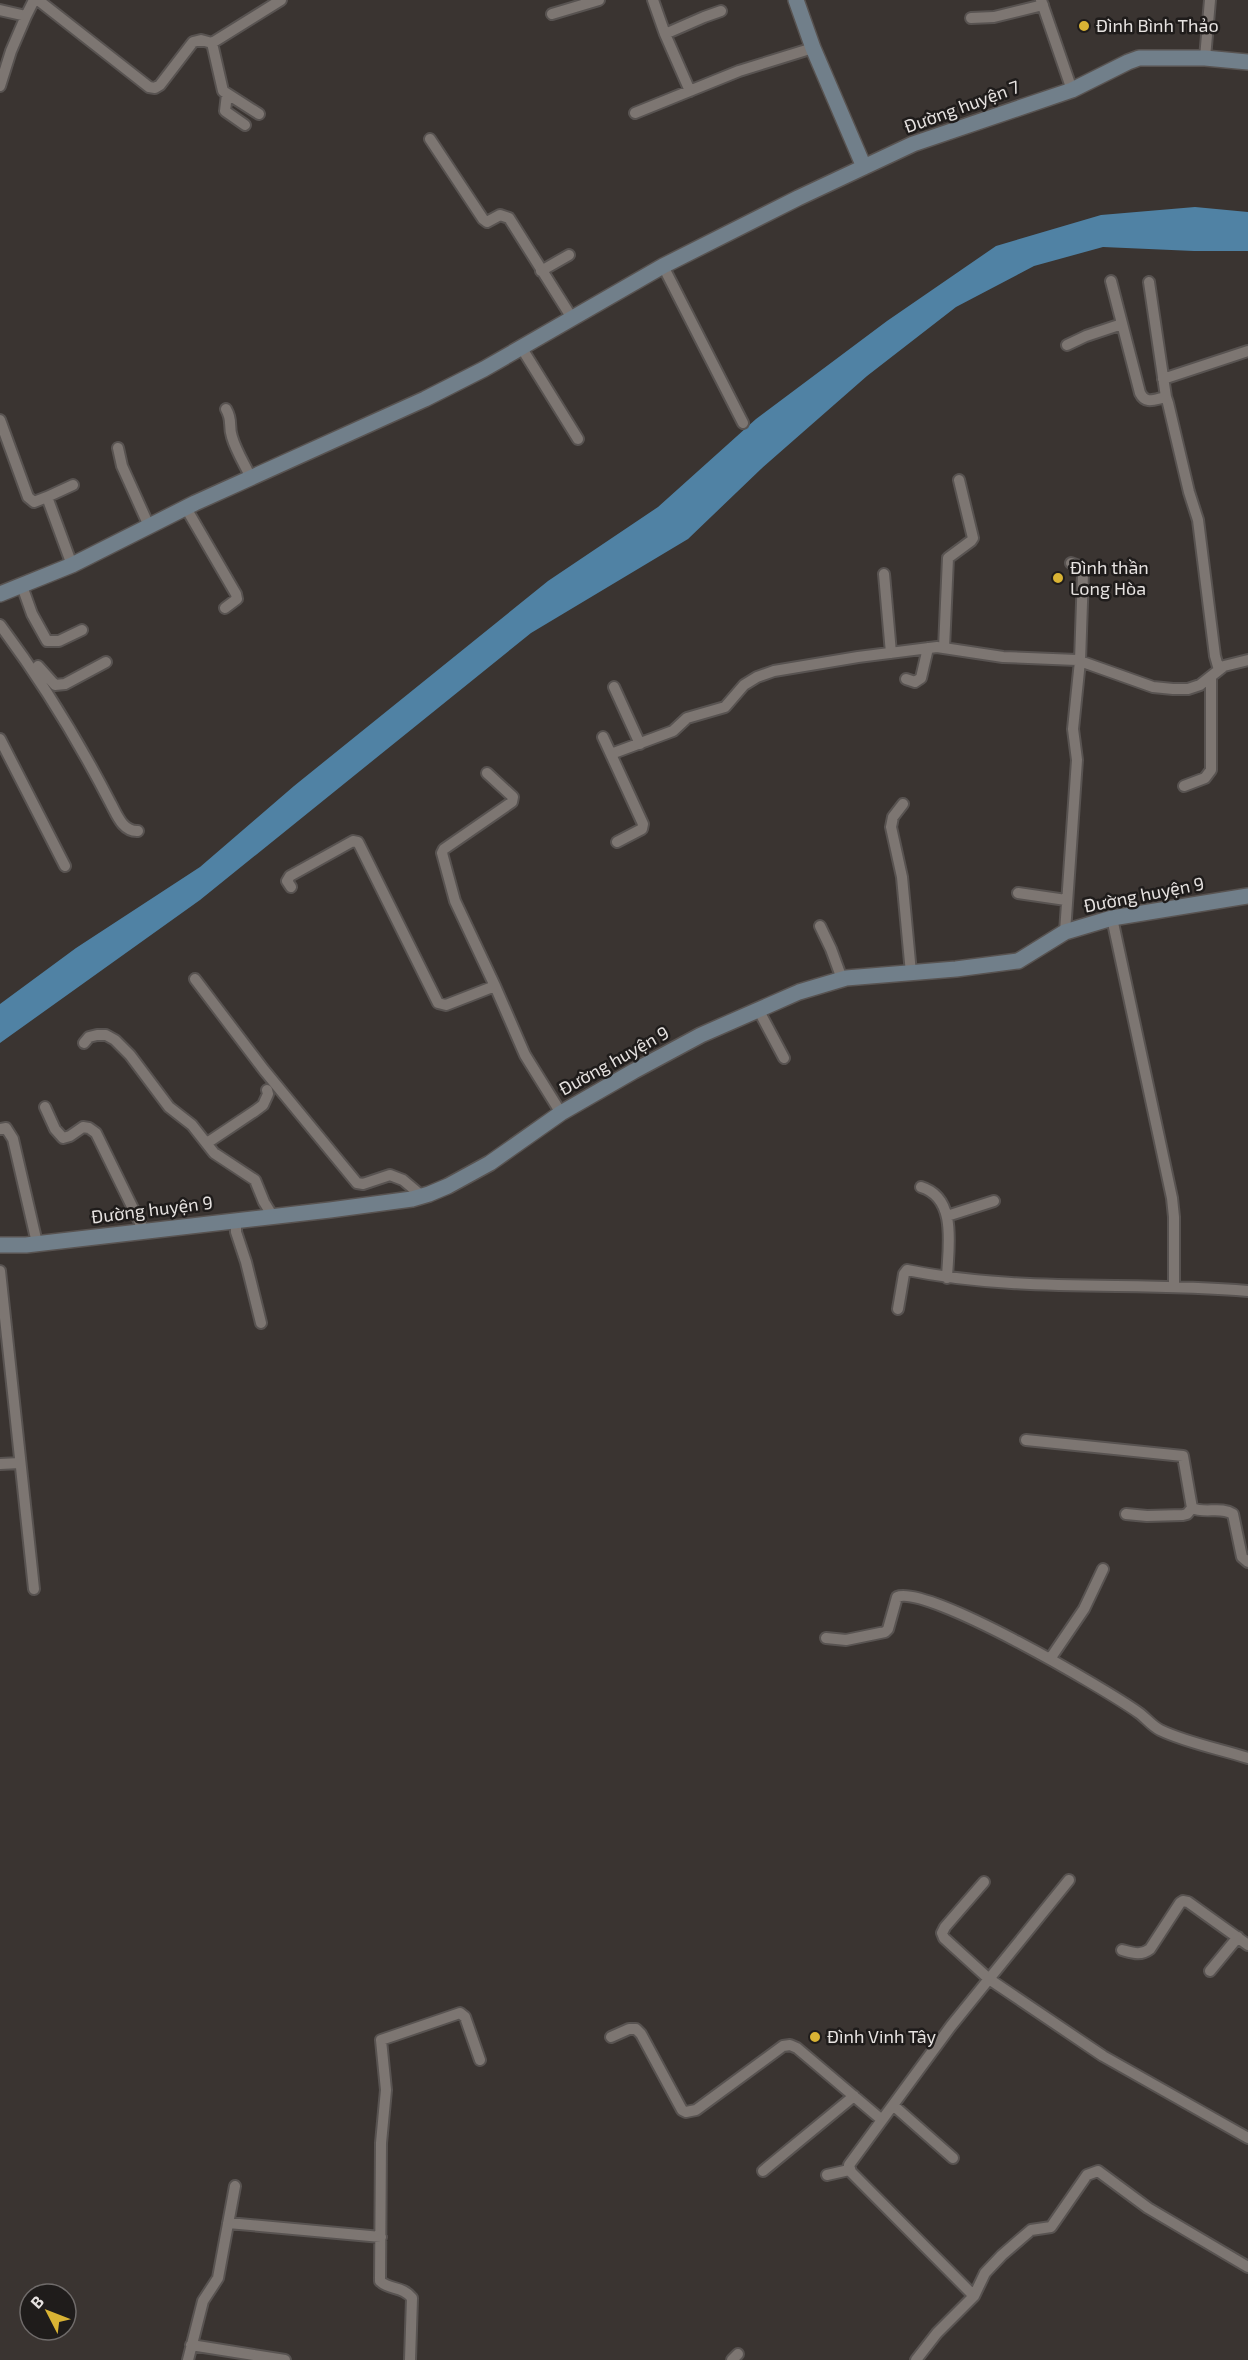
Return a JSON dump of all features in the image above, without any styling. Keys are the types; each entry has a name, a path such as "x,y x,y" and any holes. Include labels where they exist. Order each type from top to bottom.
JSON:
{"street":[{"path":"0,86 11,51 26,16 36,0 149,87 154,88 160,85 193,42 201,40 212,43 281,0"},
{"path":"552,14 599,0"},
{"path":"653,0 690,91"},
{"path":"796,0 813,48 864,167"},
{"path":"1205,58 1210,0"},
{"path":"971,18 994,17 1042,3 1072,90"},
{"path":"0,10 26,16"},
{"path":"665,34 721,11"},
{"path":"212,43 220,82 227,94 259,114"},
{"path":"635,113 739,70 813,48"},
{"name":"Đường huyện 7","path":"0,594 72,566 186,508 425,399 663,266 913,144 1072,90 1138,58 1205,58 1248,62"},
{"path":"227,94 225,111 245,125"},
{"path":"430,139 483,219 487,222 500,215 509,218 572,318"},
{"path":"541,271 569,255"},
{"path":"663,266 743,423"},
{"path":"1111,281 1143,399 1147,401 1166,397"},
{"path":"1149,282 1166,397 1198,520 1215,656 1219,670"},
{"path":"1067,345 1122,324"},
{"path":"521,347 578,439"},
{"path":"1163,379 1248,351"},
{"path":"226,409 231,418 230,431 233,441 251,478"},
{"path":"0,420 28,497 34,502 73,485"},
{"path":"118,448 122,466 149,526"},
{"path":"944,648 948,558 973,538 959,480"},
{"path":"47,497 72,566"},
{"path":"186,508 236,594 237,599 225,609"},
{"path":"1065,932 1077,760 1073,729 1080,661 1083,573 1079,566 1071,563"},
{"path":"884,574 891,653"},
{"path":"22,586 32,614 47,641 60,641 82,630"},
{"path":"0,616 47,679 55,685 65,684 106,662"},
{"path":"0,625 36,674 89,761 118,818 127,829 138,831"},
{"path":"611,754 673,732 687,718 725,707 744,685 757,677 805,665 928,648 944,648 1003,657 1080,661 1153,687 1188,689 1210,678 1219,670 1248,660"},
{"path":"906,679 915,682 921,678 928,648"},
{"path":"1184,786 1205,777 1211,770 1210,678"},
{"path":"614,687 640,744"},
{"path":"603,737 643,824 642,829 617,842"},
{"path":"0,739 65,866"},
{"path":"487,773 509,792 513,797 512,802 444,849 442,853 455,901 525,1055 561,1113"},
{"path":"903,804 893,817 891,827 903,877 911,973"},
{"path":"291,887 287,881 290,876 356,841 438,1003 446,1005 495,986"},
{"path":"1018,893 1066,900"},
{"name":"Đường huyện 9","path":"0,1245 37,1244 236,1219 330,1210 422,1196 448,1186 489,1163 561,1113 701,1035 799,992 842,979 1018,961 1065,932 1112,918 1248,896"},
{"path":"1112,918 1172,1198 1174,1287"},
{"path":"820,926 842,979"},
{"path":"195,979 264,1070 357,1183 363,1184 390,1175 403,1180 422,1196"},
{"path":"758,1009 784,1058"},
{"path":"84,1042 89,1037 97,1035 106,1035 115,1040 137,1064 169,1107 192,1125 214,1153 255,1180 272,1215"},
{"path":"207,1143 263,1105 268,1094 267,1090"},
{"path":"45,1107 55,1129 63,1138 70,1137 83,1127 96,1133 144,1230"},
{"path":"0,1129 6,1128 13,1139 37,1244"},
{"path":"921,1187 936,1194 947,1216 947,1278"},
{"path":"947,1216 994,1201"},
{"path":"236,1219 236,1232 261,1323"},
{"path":"0,1271 34,1589"},
{"path":"898,1309 905,1271 947,1278 1079,1287 1174,1287 1248,1291"},
{"path":"1026,1440 1183,1456 1192,1508 1187,1514 1147,1516 1126,1514"},
{"path":"0,1464 20,1463"},
{"path":"1192,1508 1227,1510 1233,1514 1242,1557 1248,1562"},
{"path":"1050,1659 1084,1609 1103,1569"},
{"path":"826,1638 846,1640 885,1632 888,1629 897,1597 908,1595 947,1607 1050,1659 1139,1713 1160,1730 1248,1758"},
{"path":"849,2170 850,2162 945,2033 1069,1880"},
{"path":"984,1882 945,1927 942,1933 944,1938 989,1979 1103,2056 1248,2138"},
{"path":"1122,1950 1138,1954 1150,1949 1183,1901 1248,1945"},
{"path":"1210,1971 1238,1937"},
{"path":"410,2360 412,2298 404,2289 382,2284 380,2281 381,2143 386,2081 381,2040 460,2013 465,2017 480,2060"},
{"path":"611,2037 629,2029 636,2029 641,2034 682,2110 686,2112 696,2110 783,2046 790,2045 797,2048 882,2120"},
{"path":"763,2171 854,2096"},
{"path":"893,2105 953,2158"},
{"path":"827,2175 849,2170"},
{"path":"849,2170 974,2296"},
{"path":"916,2360 938,2332 974,2296 985,2273 1002,2255 1031,2230 1051,2227 1087,2175 1098,2171 1148,2208 1248,2267"},
{"path":"188,2360 203,2301 218,2278 235,2186"},
{"path":"228,2223 381,2237"},
{"path":"191,2345 285,2360"}],"water":[{"path":"1195,207 1248,212 1248,251 1103,247 1034,266 956,307 867,376 761,469 688,539 531,633 200,900 0,1043 0,1004 76,948 200,867 294,786 548,581 658,507 756,419 887,321 996,246 1101,215"}],"place":[{"name":"Đình Bình Thảo","path":"1084,26"},
{"name":"Đình thần Long Hòa","path":"1058,578"},
{"name":"Đình Vinh Tây","path":"815,2037"}]}
